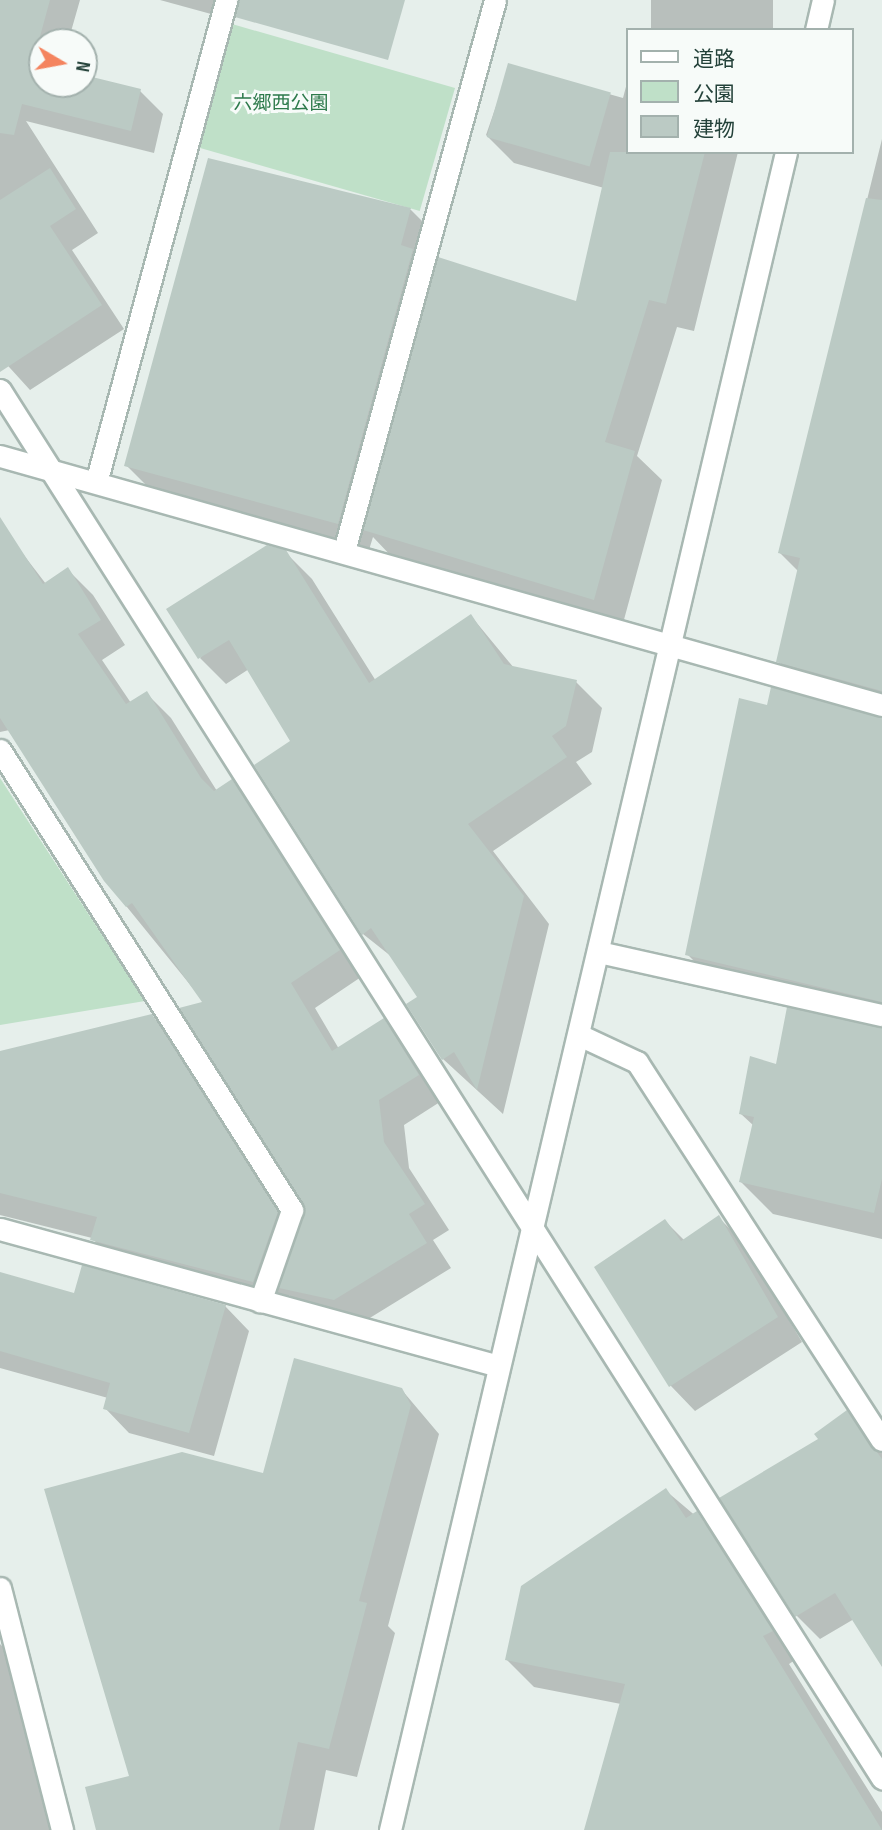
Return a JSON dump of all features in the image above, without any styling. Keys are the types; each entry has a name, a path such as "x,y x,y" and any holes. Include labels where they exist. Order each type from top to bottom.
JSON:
{"street":[{"path":"97,479 226,0"},
{"path":"344,551 495,0"},
{"path":"816,28 823,0"},
{"path":"390,1830 499,1366 534,1233 667,643 786,154"},
{"path":"0,390 882,1779"},
{"path":"0,456 53,471 97,479 882,705"},
{"path":"0,750 292,1210 260,1302"},
{"path":"599,952 882,1015"},
{"path":"579,1035 637,1062 882,1440"},
{"path":"0,1229 499,1366"},
{"path":"0,1588 62,1830"}],"green space":[{"name":"六郷西公園","path":"232,24 455,88 420,211 197,147"},
{"path":"0,778 145,1001 0,1025"}],"building":[{"path":"0,0 50,0 42,28 28,28 28,98 98,98 98,78 141,89 131,131 22,104 14,135 0,133"},
{"path":"239,0 405,0 388,60 235,17"},
{"path":"508,63 611,92 590,167 487,137"},
{"path":"610,152 704,154 666,304 649,300 605,442 635,451 594,600 363,530 438,257 576,301"},
{"path":"208,158 411,208 401,245 413,249 338,524 124,466"},
{"path":"50,168 76,209 50,226 102,305 0,372 0,200"},
{"path":"866,198 882,200 882,691 776,662 800,558 778,553"},
{"path":"0,517 43,584 68,567 101,620 78,634 126,704 147,691 201,778 214,791 232,779 340,950 291,983 332,1051 384,1018 419,1075 379,1100 384,1142 425,1204 409,1214 427,1243 334,1300 279,1288 303,1203 179,1008 202,1002 132,903 126,907 104,881 0,718"},
{"path":"267,545 286,550 369,683 471,614 504,664 577,680 566,726 552,736 567,757 468,824 524,896 477,1090 454,1052 442,1060 406,1004 417,997 371,928 362,935 254,765 290,741 229,640 198,659 166,609"},
{"path":"771,687 882,718 882,1002 685,955 739,698 767,705"},
{"path":"787,1007 882,1028 882,1179 874,1213 739,1182 754,1117 739,1114 750,1056 776,1064"},
{"path":"152,1014 278,1212 253,1282 90,1240 97,1217 0,1193 0,1051"},
{"path":"719,1215 778,1317 669,1387 594,1267 665,1219 681,1241"},
{"path":"82,1265 226,1305 189,1433 103,1409 110,1383 0,1351 0,1272 74,1293"},
{"path":"294,1358 402,1388 411,1405 359,1601 367,1603 329,1749 298,1742 279,1830 96,1830 85,1787 129,1776 44,1489 182,1452 263,1473"},
{"path":"847,1410 882,1459 882,1667 835,1593 795,1617 719,1498 818,1439 814,1434"},
{"path":"666,1488 686,1518 697,1511 773,1631 763,1636 882,1830 584,1830 625,1684 505,1660 521,1586"}]}
